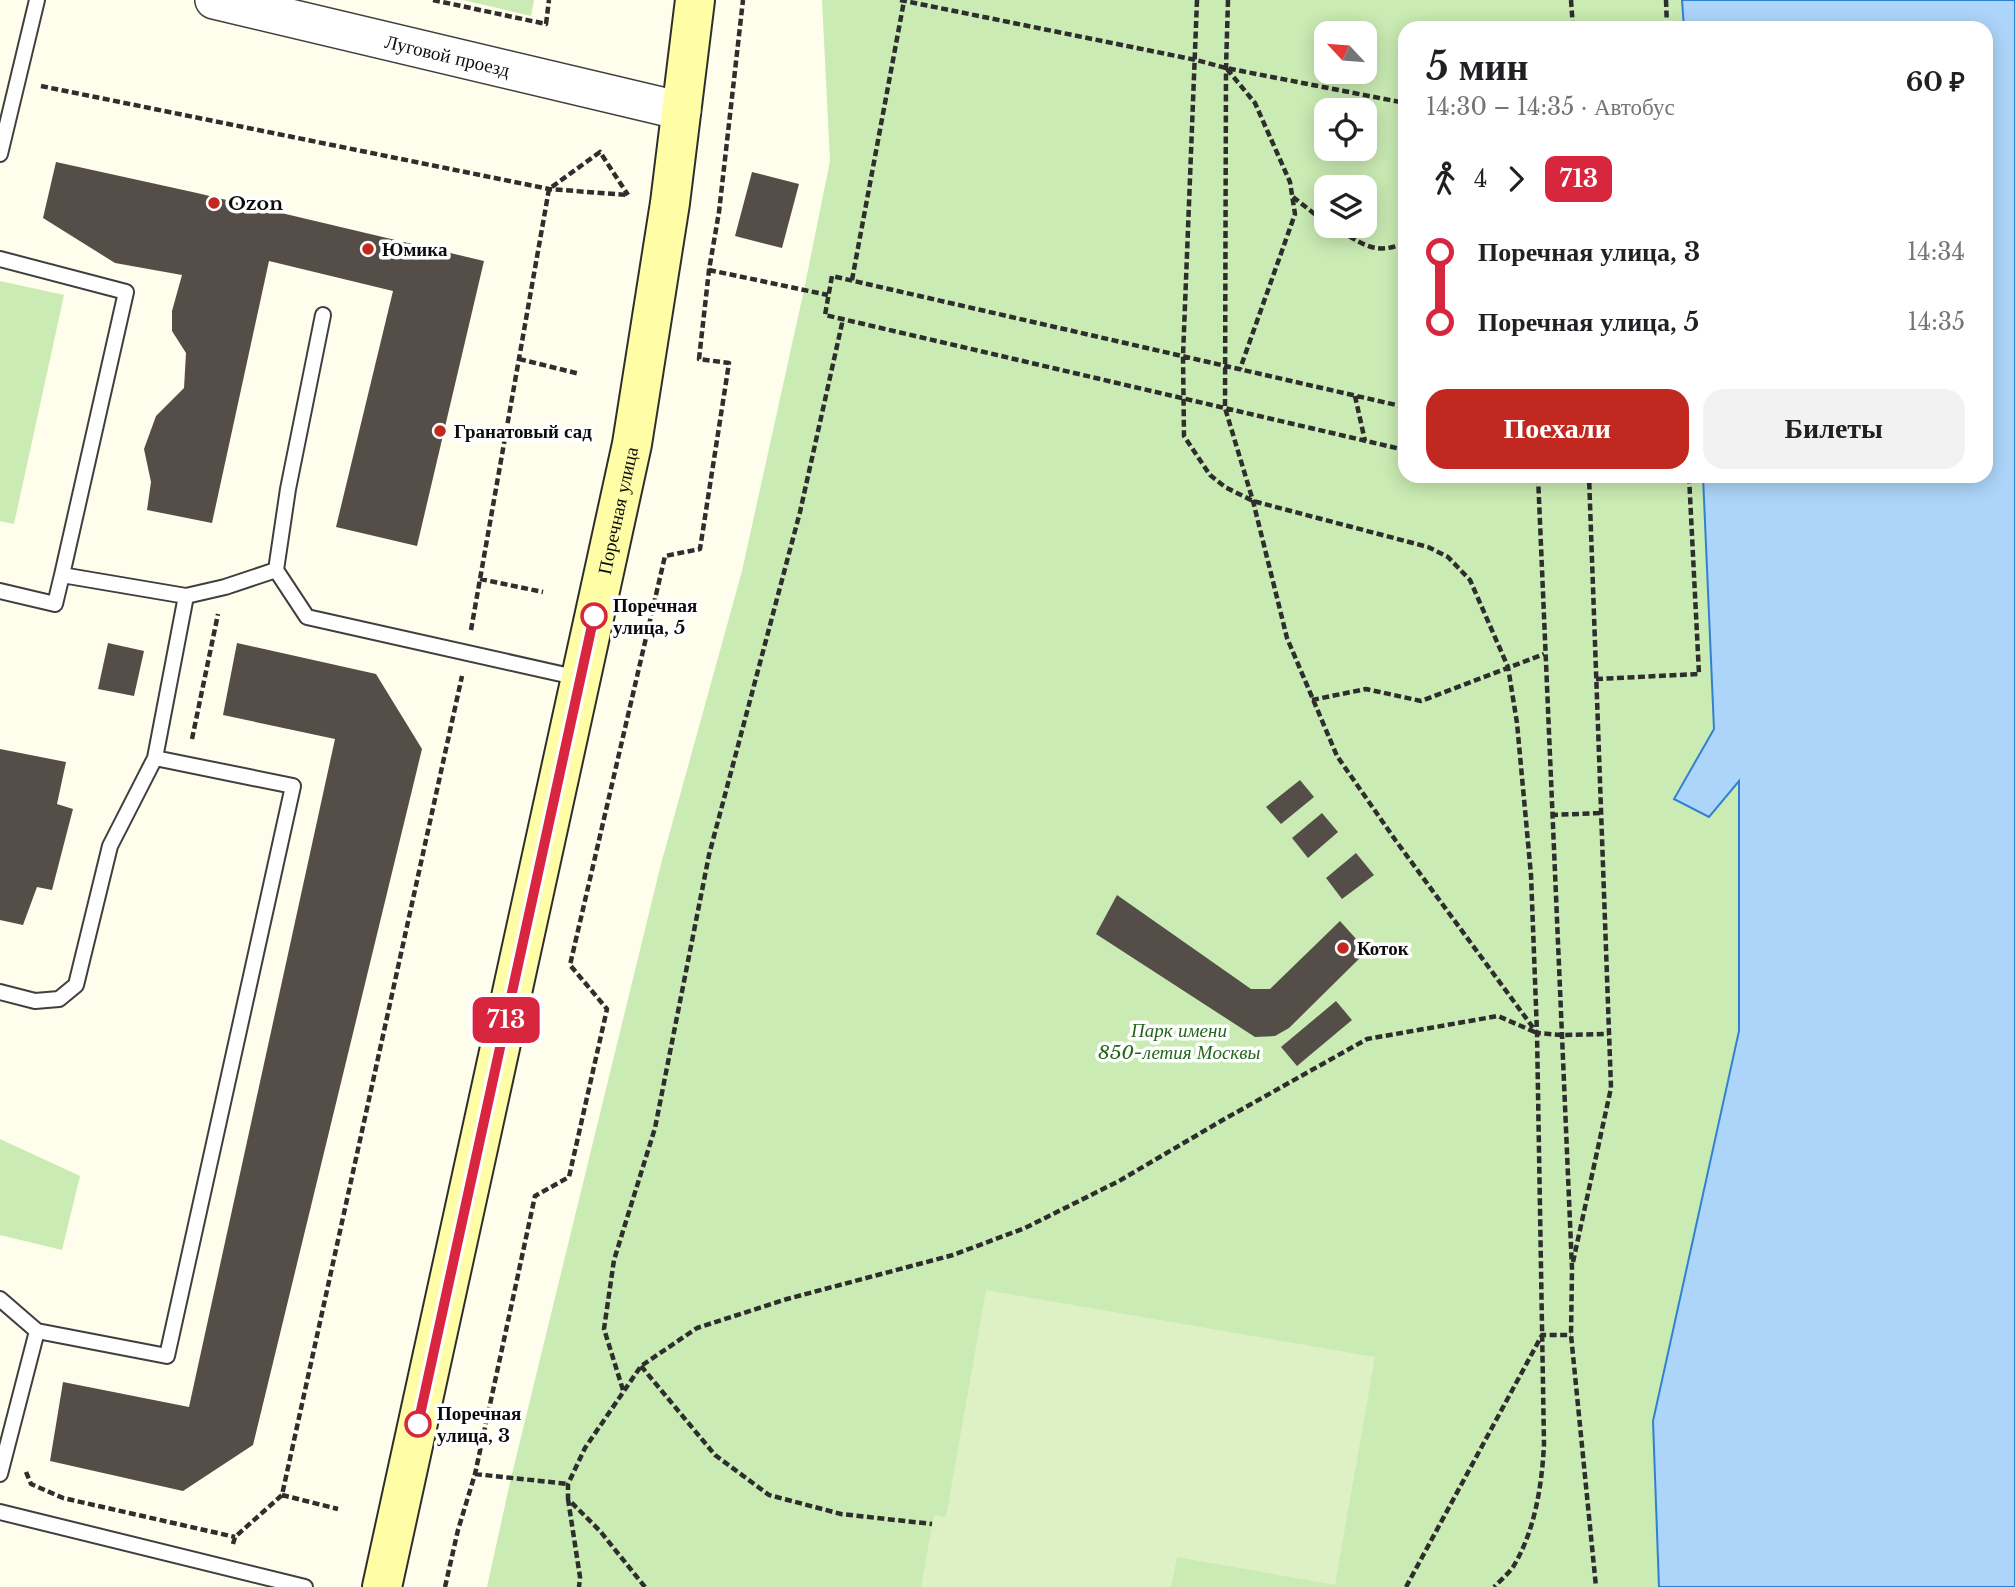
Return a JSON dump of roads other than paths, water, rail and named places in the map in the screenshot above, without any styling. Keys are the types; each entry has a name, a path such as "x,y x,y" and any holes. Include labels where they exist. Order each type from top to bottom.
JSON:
{"main road":[{"name":"Поречная улица","path":"382,1587 632,444 670,203 695,0"}],"street":[{"name":"Луговой проезд","path":"214,0 682,111"}],"lane":[{"path":"0,154 37,0"},
{"path":"0,259 126,292 55,604 0,591"},
{"path":"323,314 288,489 276,570 307,617 581,678"},
{"path":"62,575 186,596 225,587 276,570"},
{"path":"0,992 35,1001 59,999 76,985 110,846 155,758 186,596"},
{"path":"0,1298 37,1331 167,1356 293,786 155,758"},
{"path":"0,1474 37,1331"},
{"path":"0,1512 305,1587"}],"water":[{"path":"1682,0 2015,0 2015,1587 1659,1587 1653,1421 1739,1031 1739,781 1709,817 1674,799 1714,729 1703,483 1993,483 1993,21 1684,21"}],"place":[{"name":"Ozon","path":"214,203"},
{"name":"Юмика","path":"368,249"},
{"name":"Гранатовый сад","path":"440,431"},
{"name":"Поречная улица, 5","path":"594,616"},
{"name":"Коток","path":"1343,948"},
{"name":"Поречная улица, 3","path":"418,1424"}],"park label":[{"name":"Парк имени 850-летия Москвы","path":"1179,1041"}]}
